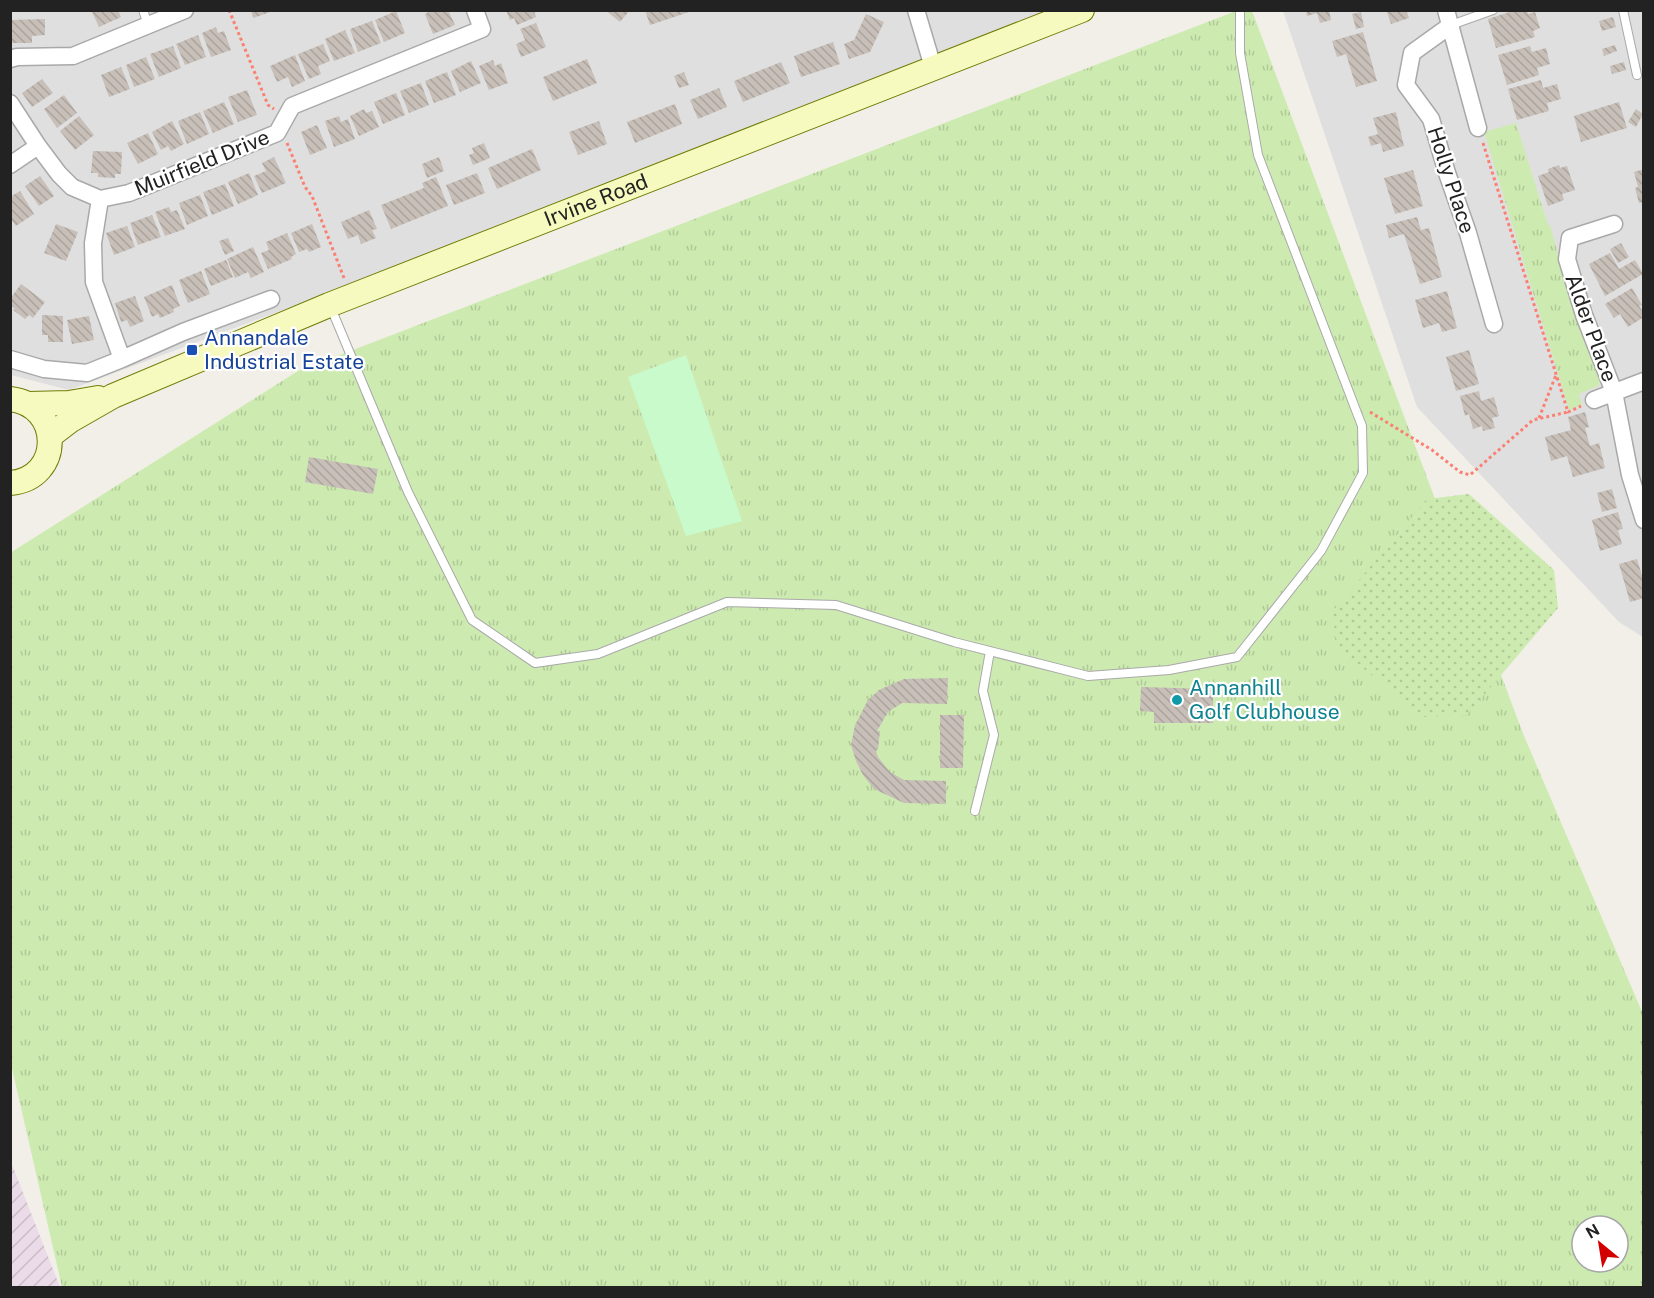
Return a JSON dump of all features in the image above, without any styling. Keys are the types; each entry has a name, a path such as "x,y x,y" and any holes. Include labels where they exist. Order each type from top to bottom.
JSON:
{"main road":[{"name":"Irvine Road","path":"113,396 340,300 1082,10"},
{"path":"20,402 69,403 113,396"},
{"path":"50,436 71,420 113,396"},
{"path":"12,484 26,479 41,466 50,449 50,436 43,418 20,402"}],"street":[{"path":"10,59 72,56 146,18 186,10"},
{"name":"Muirfield Drive","path":"100,199 129,193 277,132 292,106 482,29 476,10"},
{"path":"916,10 933,68"},
{"path":"1448,18 1478,129"},
{"name":"Holly Place","path":"1448,18 1412,53 1406,85 1431,119 1468,233 1494,324"},
{"path":"10,103 38,146 72,187 100,199 93,243 94,282 122,359"},
{"path":"10,165 38,146"},
{"name":"Alder Place","path":"1614,224 1570,238 1567,259 1584,315 1614,392"},
{"path":"10,359 44,369 87,373 183,332 271,299"},
{"path":"1594,400 1644,381"},
{"path":"1614,392 1630,475 1644,520"}],"lane":[{"path":"340,300 408,492 472,620 535,663 598,654 727,602 836,605 990,651 1088,676 1169,670 1237,657 1321,551 1363,473 1362,426 1258,155 1240,53 1240,10"},
{"path":"1448,18 1493,10"},
{"path":"1623,10 1637,75"},
{"path":"975,811 994,735 982,691 990,651"}],"path":[{"path":"229,10 268,105 286,116"},
{"path":"1478,129 1568,412"},
{"path":"277,132 287,142 305,187 312,196 340,300"},
{"path":"1539,418 1556,374"},
{"path":"1353,402 1432,450 1460,472 1470,475 1533,420 1568,412 1594,400"}],"shaded area":[{"path":"10,11 1058,11 633,179 69,390 11,375"},
{"path":"1283,11 1643,11 1643,637 1619,622 1417,407"},
{"path":"11,1162 60,1287 11,1287"}],"green space":[{"path":"1236,11 1252,11 1524,736 1643,1014 1643,1287 62,1287 11,1064 10,553 298,371"},
{"path":"1516,123 1548,225 1550,225 1572,307 1604,375 1598,386 1579,394 1582,405 1569,410 1484,132"},
{"path":"686,355 742,521 686,536 628,377"},
{"path":"1469,494 1554,570 1558,608 1467,715 1423,717 1336,646 1333,611 1427,499"}],"building":[{"path":"118,10 121,17 99,27 92,12"},
{"path":"251,10 273,10 273,11 253,18"},
{"path":"432,10 448,10 455,25 433,34 425,14"},
{"path":"506,10 534,10 536,17 517,25 514,18 510,20"},
{"path":"605,10 630,10 620,22"},
{"path":"645,10 691,10 692,11 650,25"},
{"path":"1306,10 1329,10 1331,20 1320,23 1317,13 1307,16"},
{"path":"1406,10 1409,18 1391,24 1387,12"},
{"path":"1516,10 1527,10 1528,14 1535,12 1540,28 1533,31 1535,37 1496,48 1488,19"},
{"path":"396,11 405,33 384,42 375,20"},
{"path":"1361,12 1364,27 1356,29 1352,14"},
{"path":"866,14 884,22 870,52 849,59 844,44 854,40"},
{"path":"1613,17 1616,27 1602,31 1599,21"},
{"path":"45,19 45,35 32,36 32,43 10,43 10,20"},
{"path":"372,21 381,43 358,52 350,29"},
{"path":"536,23 546,47 521,57 516,44 525,40 520,29"},
{"path":"216,27 218,33 224,31 231,50 211,57 202,33"},
{"path":"345,30 355,53 334,61 325,39"},
{"path":"1363,32 1377,81 1356,87 1346,54 1337,57 1332,41"},
{"path":"198,35 206,57 185,65 176,44"},
{"path":"833,42 840,64 801,77 794,56"},
{"path":"323,44 330,61 318,66 321,74 309,79 298,54"},
{"path":"1615,45 1617,51 1604,56 1602,49"},
{"path":"173,46 181,68 159,77 150,54"},
{"path":"1530,46 1532,52 1546,48 1550,64 1537,68 1539,75 1507,85 1498,55"},
{"path":"295,55 305,81 292,87 288,77 277,82 270,66"},
{"path":"146,57 155,79 134,87 126,65"},
{"path":"587,59 597,83 553,101 543,77"},
{"path":"493,60 495,66 501,63 508,83 489,90 479,66"},
{"path":"471,61 481,83 460,92 451,71"},
{"path":"781,62 790,83 743,102 734,81"},
{"path":"1624,62 1626,70 1612,74 1610,66"},
{"path":"121,67 130,89 109,97 101,75"},
{"path":"447,72 456,95 434,103 425,81"},
{"path":"684,72 689,85 679,88 674,76"},
{"path":"42,79 53,93 32,107 22,93"},
{"path":"1541,80 1543,88 1557,84 1561,99 1547,103 1549,111 1517,120 1508,89"},
{"path":"421,83 429,105 409,113 400,91"},
{"path":"719,88 727,107 698,119 690,100"},
{"path":"247,90 257,115 238,122 228,97"},
{"path":"396,93 405,115 383,124 374,102"},
{"path":"64,95 77,113 57,128 44,109"},
{"path":"224,102 234,124 213,133 203,111"},
{"path":"1619,102 1627,128 1581,142 1574,116"},
{"path":"675,104 682,124 635,143 627,122"},
{"path":"364,109 366,113 372,111 379,127 359,136 350,116"},
{"path":"1636,109 1643,114 1636,127 1628,122"},
{"path":"200,112 209,134 187,144 178,121"},
{"path":"1396,112 1404,146 1383,152 1381,143 1371,146 1368,137 1378,134 1373,118"},
{"path":"79,116 94,135 75,150 60,131"},
{"path":"339,116 341,122 348,119 355,139 334,147 325,121"},
{"path":"172,121 184,144 171,151 168,146 161,150 152,132"},
{"path":"599,121 607,144 578,155 569,132"},
{"path":"317,125 327,148 310,155 301,132"},
{"path":"148,133 158,154 138,164 127,143"},
{"path":"484,143 490,158 473,165 469,155 474,153 472,148"},
{"path":"532,149 541,170 497,189 488,168"},
{"path":"93,151 122,152 121,174 115,174 115,178 98,177 98,173 91,173"},
{"path":"274,157 286,183 262,193 254,176 266,171 262,163"},
{"path":"439,157 444,171 427,178 422,164"},
{"path":"1559,165 1560,168 1567,166 1575,190 1562,194 1564,200 1548,206 1538,176"},
{"path":"1644,169 1644,202 1639,203 1634,172"},
{"path":"1413,170 1423,206 1395,214 1384,178"},
{"path":"249,173 258,195 238,204 228,182"},
{"path":"477,173 485,193 454,205 446,185"},
{"path":"40,176 54,196 39,206 25,186"},
{"path":"436,177 448,206 391,229 381,205 424,188 422,183"},
{"path":"225,184 234,206 212,215 203,192"},
{"path":"20,191 34,214 16,226 10,218 10,197"},
{"path":"200,195 208,216 187,225 179,203"},
{"path":"169,207 171,212 177,210 185,229 165,236 155,212"},
{"path":"369,210 377,229 372,230 376,238 361,244 358,235 348,239 341,222"},
{"path":"152,215 161,237 138,245 130,223"},
{"path":"1417,217 1421,230 1429,228 1442,277 1420,284 1404,234 1389,238 1386,225"},
{"path":"56,224 78,232 66,261 44,253"},
{"path":"312,224 321,247 309,252 307,249 299,252 291,233"},
{"path":"127,226 135,247 114,255 106,233"},
{"path":"287,233 296,254 291,257 292,259 268,269 261,253 269,250 266,242"},
{"path":"228,238 234,251 225,255 219,241"},
{"path":"1621,243 1629,257 1618,263 1610,249"},
{"path":"253,247 264,272 251,278 248,272 235,278 227,259"},
{"path":"1610,253 1619,269 1635,260 1643,274 1605,296 1589,264"},
{"path":"226,260 233,277 211,286 204,269"},
{"path":"201,271 210,294 188,303 179,280"},
{"path":"21,284 45,302 33,318 29,315 25,319 10,305 10,299"},
{"path":"172,285 180,306 173,309 174,312 160,318 158,314 152,317 144,297"},
{"path":"1632,288 1642,305 1639,306 1644,317 1628,327 1620,314 1614,318 1605,304"},
{"path":"1447,291 1457,328 1442,332 1439,323 1423,328 1415,300"},
{"path":"135,296 144,321 130,327 127,320 121,322 115,303"},
{"path":"42,315 63,316 63,342 48,342 48,335 42,335"},
{"path":"89,316 94,340 72,344 67,320"},
{"path":"1469,350 1479,384 1456,391 1446,357"},
{"path":"1479,391 1481,401 1494,397 1499,416 1492,418 1495,428 1483,431 1482,426 1473,429 1469,414 1465,416 1460,396"},
{"path":"1585,412 1589,427 1585,428 1590,446 1599,443 1605,468 1573,477 1567,456 1551,461 1545,437 1571,430 1568,417"},
{"path":"309,457 378,469 373,494 305,482"},
{"path":"1612,489 1617,508 1602,512 1597,493"},
{"path":"1618,512 1623,529 1618,530 1622,544 1600,551 1592,520"},
{"path":"1637,559 1644,582 1644,598 1630,602 1619,564"},
{"path":"948,678 947,704 902,703 888,712 877,731 880,731 876,751 890,772 904,780 946,781 946,804 904,803 874,789 863,775 851,745 855,725 868,700 879,690 904,679"},
{"name":"Annanhill Golf Clubhouse","path":"1141,687 1213,689 1213,723 1154,723 1154,712 1140,711"},
{"path":"940,715 964,715 963,768 940,768"}],"place":[{"name":"Annandale Industrial Estate","path":"192,350"},
{"name":"Annanhill Golf Clubhouse","path":"1177,700"}]}
